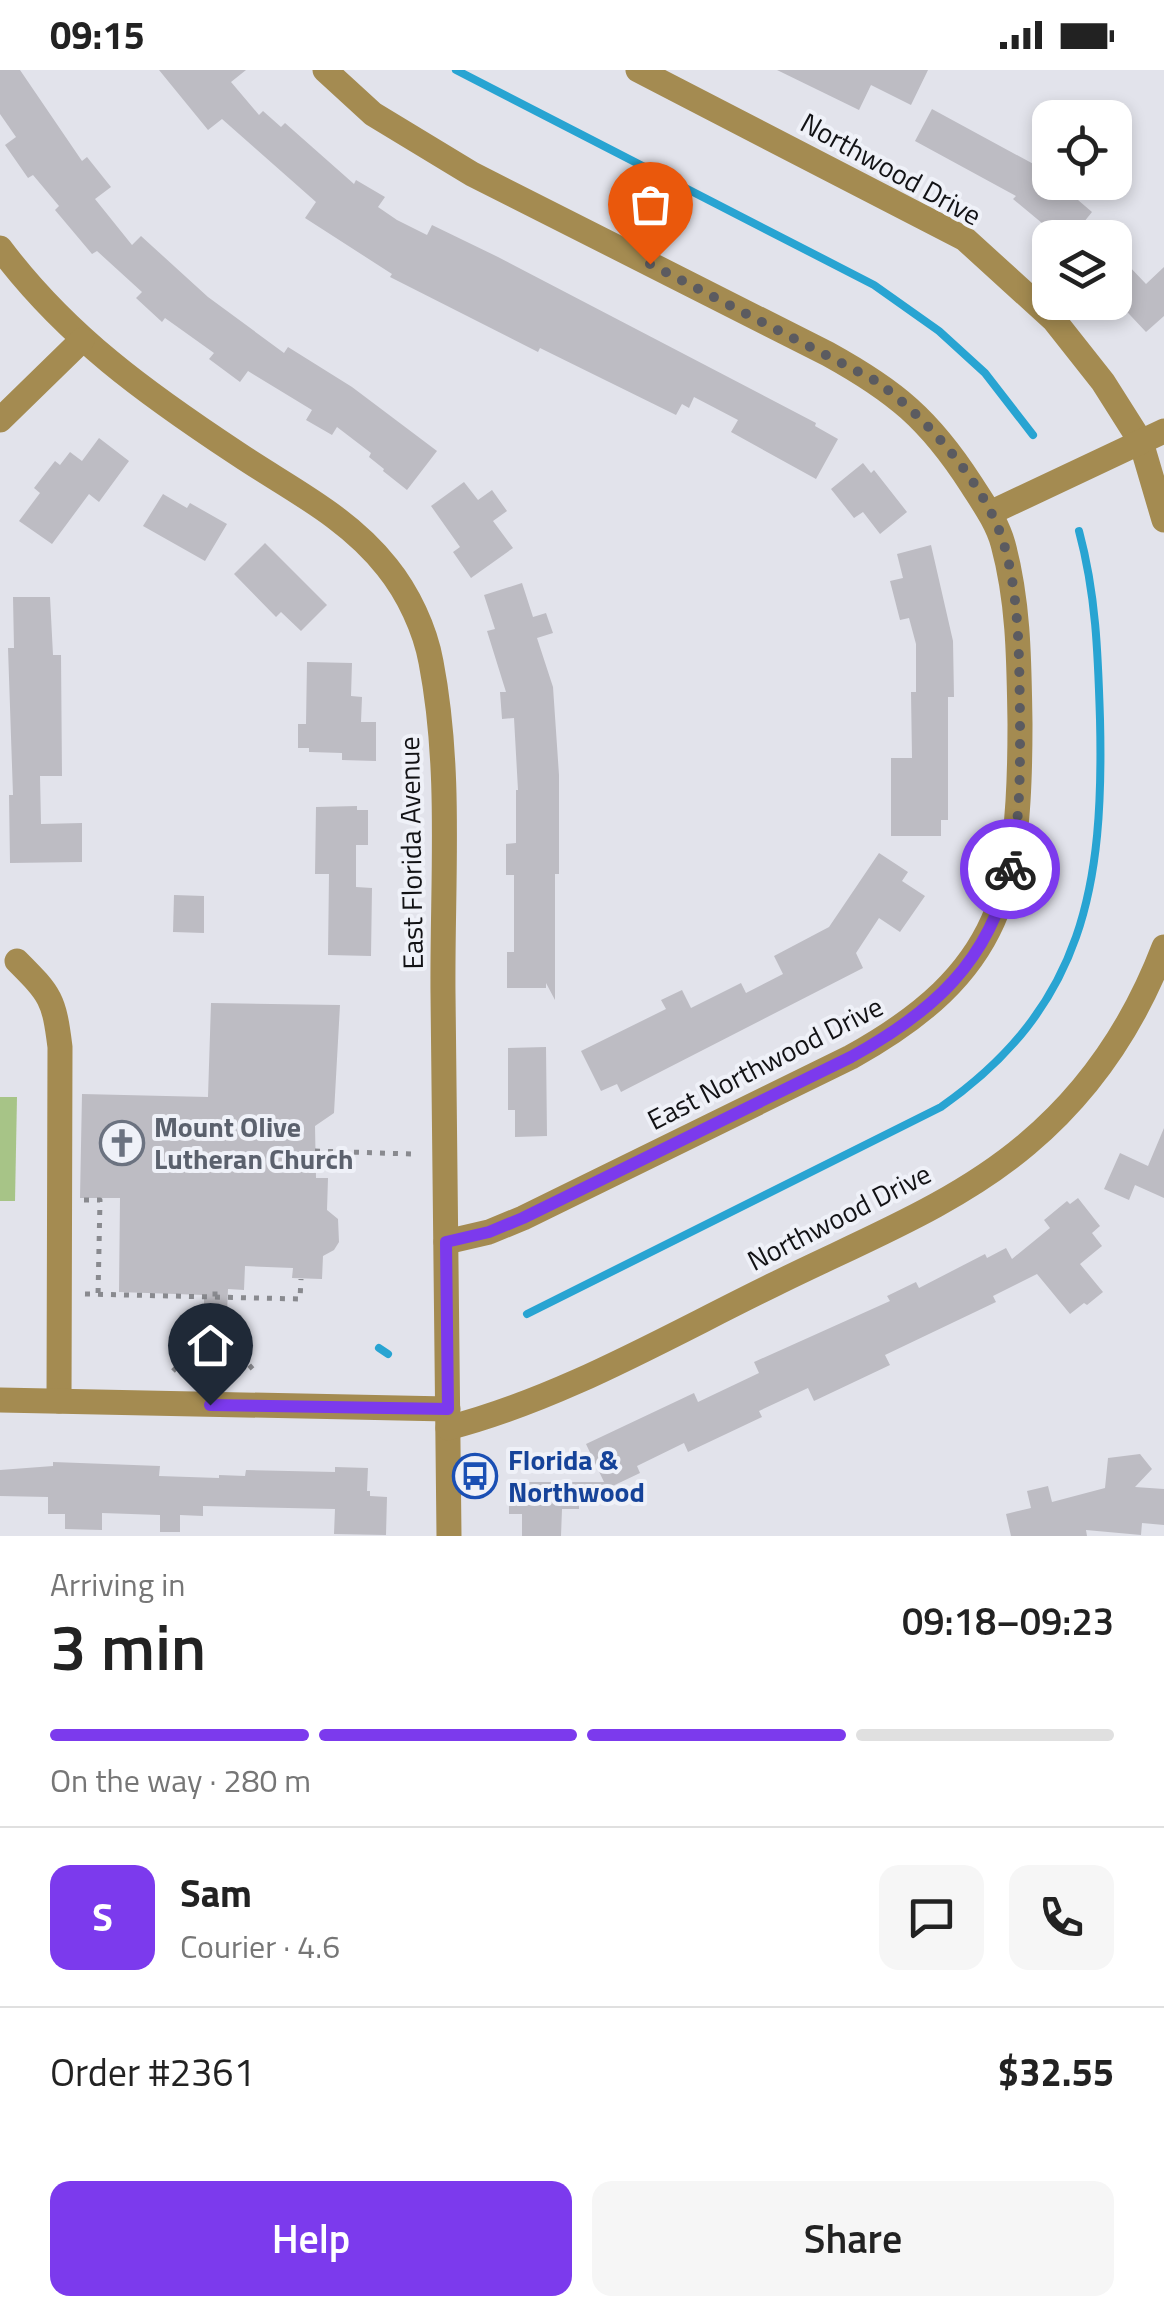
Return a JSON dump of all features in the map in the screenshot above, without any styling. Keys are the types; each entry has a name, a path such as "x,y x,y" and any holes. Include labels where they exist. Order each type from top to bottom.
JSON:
{"street":[{"name":"East Northwood Drive","path":"325,70 374,114 472,174 876,381 902,400 944,442 990,513 1002,541 1017,616 1017,838 1006,891 959,978 900,1030 851,1057 523,1218 489,1232 446,1242"},
{"name":"Northwood Drive","path":"638,70 964,239 1054,320 1103,382 1140,442 1164,520"},
{"name":"East Florida Avenue","path":"0,248 82,340 127,379 340,518 388,568 415,612 430,658 444,766 449,1536"},
{"path":"0,420 82,340"},
{"path":"990,513 1164,431"},
{"name":"Northwood Drive","path":"0,1400 448,1418 500,1414 563,1388 917,1214 980,1178 1025,1146 1060,1114 1091,1077 1120,1038 1148,988 1164,947"},
{"path":"17,961 46,990 55,1006 60,1047 59,1401"}],"path":[{"path":"316,1150 412,1154"},
{"path":"78,1200 100,1200 98,1296"},
{"path":"77,1294 300,1299 301,1278"},
{"path":"215,1289 215,1326 256,1373"},
{"path":"174,1372 215,1326"}],"green space":[{"path":"0,1097 17,1097 15,1201 0,1201"}],"building":[{"path":"0,70 20,70 82,161 87,157 111,187 95,199 132,245 141,236 208,297 284,353 288,347 352,387 437,451 407,490 369,457 371,453 337,427 332,435 306,420 312,410 248,371 240,382 209,359 214,353 165,318 162,322 136,298 142,292 97,251 92,254 55,210 59,206 33,175 28,178 5,145 16,137 0,114"},
{"path":"159,70 246,70 231,82 259,115 263,111 281,127 285,123 354,184 356,180 385,197 378,207 397,220 427,235 432,225 816,423 815,426 838,439 816,479 731,432 738,420 694,397 689,408 682,404 676,415 540,348 538,352 390,277 392,274 305,218 316,202 222,119 208,130"},
{"path":"777,70 928,70 911,105 871,85 859,110"},
{"path":"932,109 1032,163 1032,200 1078,200 1092,212 1086,220 1038,220 1013,199 1016,196 915,141"},
{"path":"1164,267 1164,316 1146,332 1132,317 1132,269 1146,284"},
{"path":"99,438 129,461 99,502 89,494 52,544 19,521 40,493 34,488 55,461 60,465 70,452 82,461"},
{"path":"863,463 871,473 874,470 907,512 880,534 863,512 854,518 831,489"},
{"path":"464,482 478,500 492,490 507,511 493,521 513,548 471,578 453,552 460,547 431,506"},
{"path":"163,494 187,508 190,503 227,524 205,561 143,526"},
{"path":"265,543 327,605 301,631 281,612 276,617 234,574"},
{"path":"931,545 953,641 954,697 948,697 948,820 941,820 941,836 891,836 891,758 912,758 911,692 916,692 916,644 909,618 900,620 890,581 903,578 897,554"},
{"path":"522,583 533,617 546,613 553,633 537,638 553,687 559,775 555,1000 546,983 546,988 507,988 507,952 514,952 514,875 506,875 506,844 516,843 514,718 502,719 500,692 506,692 487,631 495,629 484,595"},
{"path":"13,597 50,597 53,655 61,655 62,776 40,776 41,824 82,823 82,862 10,863 9,795 13,795 8,648 14,648"},
{"path":"307,662 352,663 351,696 362,697 361,722 376,722 376,761 342,760 342,753 298,748 298,724 306,724"},
{"path":"357,806 357,810 368,810 368,845 356,845 356,887 372,888 371,956 328,955 329,874 315,874 316,807"},
{"path":"879,853 908,872 902,881 925,896 900,932 879,918 856,953 863,968 621,1092 617,1084 601,1091 581,1051 666,1009 661,1000 682,990 691,1008 741,983 746,993 783,974 774,956 829,927"},
{"path":"174,895 204,896 204,933 173,932"},
{"name":"Mount Olive Lutheran Church","path":"211,1003 340,1005 334,1113 315,1126 316,1178 328,1178 327,1210 338,1219 339,1242 323,1256 322,1279 292,1278 293,1268 245,1266 244,1290 228,1289 226,1335 204,1334 204,1295 119,1292 120,1198 80,1198 82,1094 208,1097"},
{"path":"546,1047 547,1136 515,1137 515,1110 508,1110 508,1048"},
{"path":"1164,1128 1164,1198 1135,1185 1129,1200 1104,1189 1120,1153 1148,1166"},
{"path":"1078,1198 1100,1226 1092,1233 1102,1246 1080,1264 1103,1292 1087,1305 1084,1303 1070,1314 1037,1274 993,1296 996,1302 885,1355 890,1365 814,1401 808,1388 759,1411 762,1417 688,1452 684,1443 637,1466 640,1473 579,1502 579,1509 562,1509 561,1536 522,1536 522,1514 509,1514 509,1482 604,1482 586,1444 694,1393 698,1402 759,1373 754,1362 890,1301 887,1296 916,1282 919,1288 985,1254 987,1258 1006,1248 1012,1259 1050,1228 1044,1220 1067,1201 1070,1204"},
{"path":"1140,1454 1152,1469 1135,1487 1164,1489 1164,1525 1142,1523 1141,1535 1086,1530 1087,1536 1011,1536 1006,1514 1031,1508 1027,1491 1048,1486 1052,1502 1105,1488 1108,1458"},
{"path":"53,1462 160,1466 159,1476 219,1478 245,1476 246,1470 335,1472 335,1467 368,1468 370,1496 387,1497 386,1535 334,1534 335,1509 203,1506 203,1516 180,1515 180,1532 160,1532 160,1515 102,1513 102,1530 65,1529 65,1514 48,1514 48,1497 0,1496 0,1470 53,1466"}],"waterway":[{"path":"456,70 874,285 939,331 985,373 1033,435"},
{"path":"670,199 676,184"},
{"path":"527,1314 941,1107 989,1068 1027,1027 1056,983 1076,937 1097,835 1100,779 1097,648 1093,601 1079,531"},
{"path":"379,1348 388,1354"}],"way so far":[{"path":"650,264 828,354 902,400 944,442 990,513 1002,541 1017,616 1020,780 1017,838 1010,869"}],"place":[{"name":"Mount Olive Lutheran Church","path":"122,1143"},
{"name":"Florida & Northwood","path":"475,1476"}],"route":[{"path":"210,1405 448,1409 446,1242 489,1232 523,1218 900,1030 959,978 985,936 1006,891 1010,869"}]}
